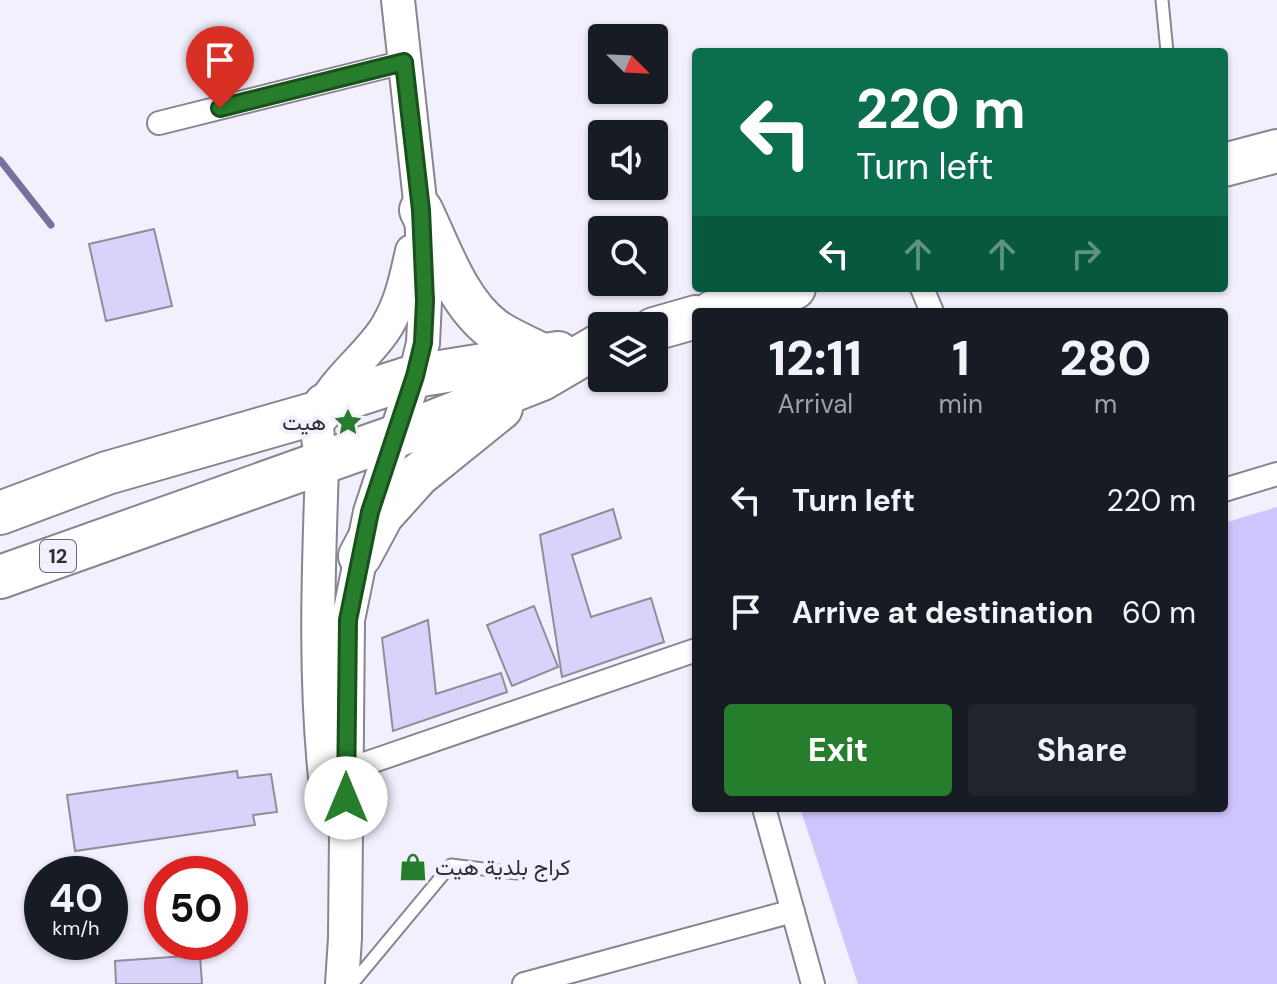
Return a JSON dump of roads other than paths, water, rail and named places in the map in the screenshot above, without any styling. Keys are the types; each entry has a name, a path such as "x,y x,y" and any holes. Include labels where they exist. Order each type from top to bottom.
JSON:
{"highway":[{"path":"1228,164 1277,151"},
{"path":"360,556 382,515 418,475 543,367 480,316 464,295 421,210"},
{"path":"726,308 780,292"},
{"path":"668,325 692,318"},
{"name":"12","path":"0,577 394,437 543,367 588,350"},
{"name":"12","path":"0,513 107,473 320,412 325,405 415,376 543,367"}],"main road":[{"path":"342,984 348,620 380,477 415,376 423,343 425,301 421,210 398,0"},
{"path":"345,938 326,792 320,694 318,578 322,461 317,438 320,412 344,376 386,328 402,296 421,210"}],"street":[{"path":"159,123 404,62"},
{"path":"1228,489 1277,474"},
{"path":"347,770 692,651"},
{"path":"765,812 813,984"},
{"path":"524,984 595,974 793,911"}],"lane":[{"path":"1162,0 1167,48"},
{"path":"352,984 451,865 516,873"}],"waterway":[{"path":"0,160 51,225"}],"place":[{"name":"هيت","path":"348,422"},
{"name":"كراج بلدية هيت","path":"413,867"}]}
